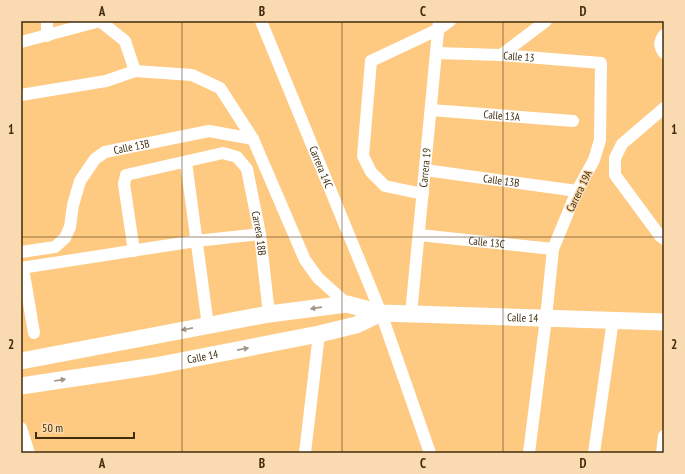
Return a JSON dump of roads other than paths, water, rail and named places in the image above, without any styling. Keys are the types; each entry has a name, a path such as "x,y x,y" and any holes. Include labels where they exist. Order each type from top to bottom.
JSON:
{"main road":[{"name":"Calle 14","path":"21,361 269,314 347,304 381,313 664,322"},
{"name":"Calle 14","path":"21,386 155,366 319,334 356,326 381,313"}],"street":[{"path":"47,21 47,36"},
{"path":"21,42 100,21 125,41 134,71"},
{"name":"Carrera 14C","path":"261,21 381,313 430,453"},
{"path":"423,194 385,186 371,172 363,156 371,61 439,25 450,21"},
{"path":"501,56 546,21"},
{"name":"Carrera 19","path":"411,314 420,235 439,25"},
{"path":"664,35 660,40 660,48 664,53"},
{"name":"Calle 13","path":"436,54 501,56 601,63"},
{"name":"Carrera 19A","path":"529,453 553,249 577,191 594,160 600,140 601,63"},
{"path":"21,95 106,81 134,71 192,75 220,88 253,138 305,260 318,278 347,304"},
{"path":"664,108 622,144 615,158 615,175 660,236 664,239"},
{"name":"Calle 13A","path":"431,110 573,121"},
{"name":"Calle 13B","path":"21,252 55,247 65,238 70,227 73,205 80,181 96,159 105,152 208,132 253,138"},
{"name":"Carrera 18B","path":"186,162 223,153 237,157 247,169 260,234 269,314"},
{"path":"134,251 124,184 126,175 186,162 208,326"},
{"name":"Calle 13B","path":"425,170 577,191"},
{"path":"34,333 22,268 196,241 260,234"},
{"name":"Calle 13C","path":"420,235 553,249"},
{"path":"594,453 613,320"},
{"path":"305,453 319,334"},
{"path":"21,428 29,453"},
{"path":"662,453 664,436"}]}
